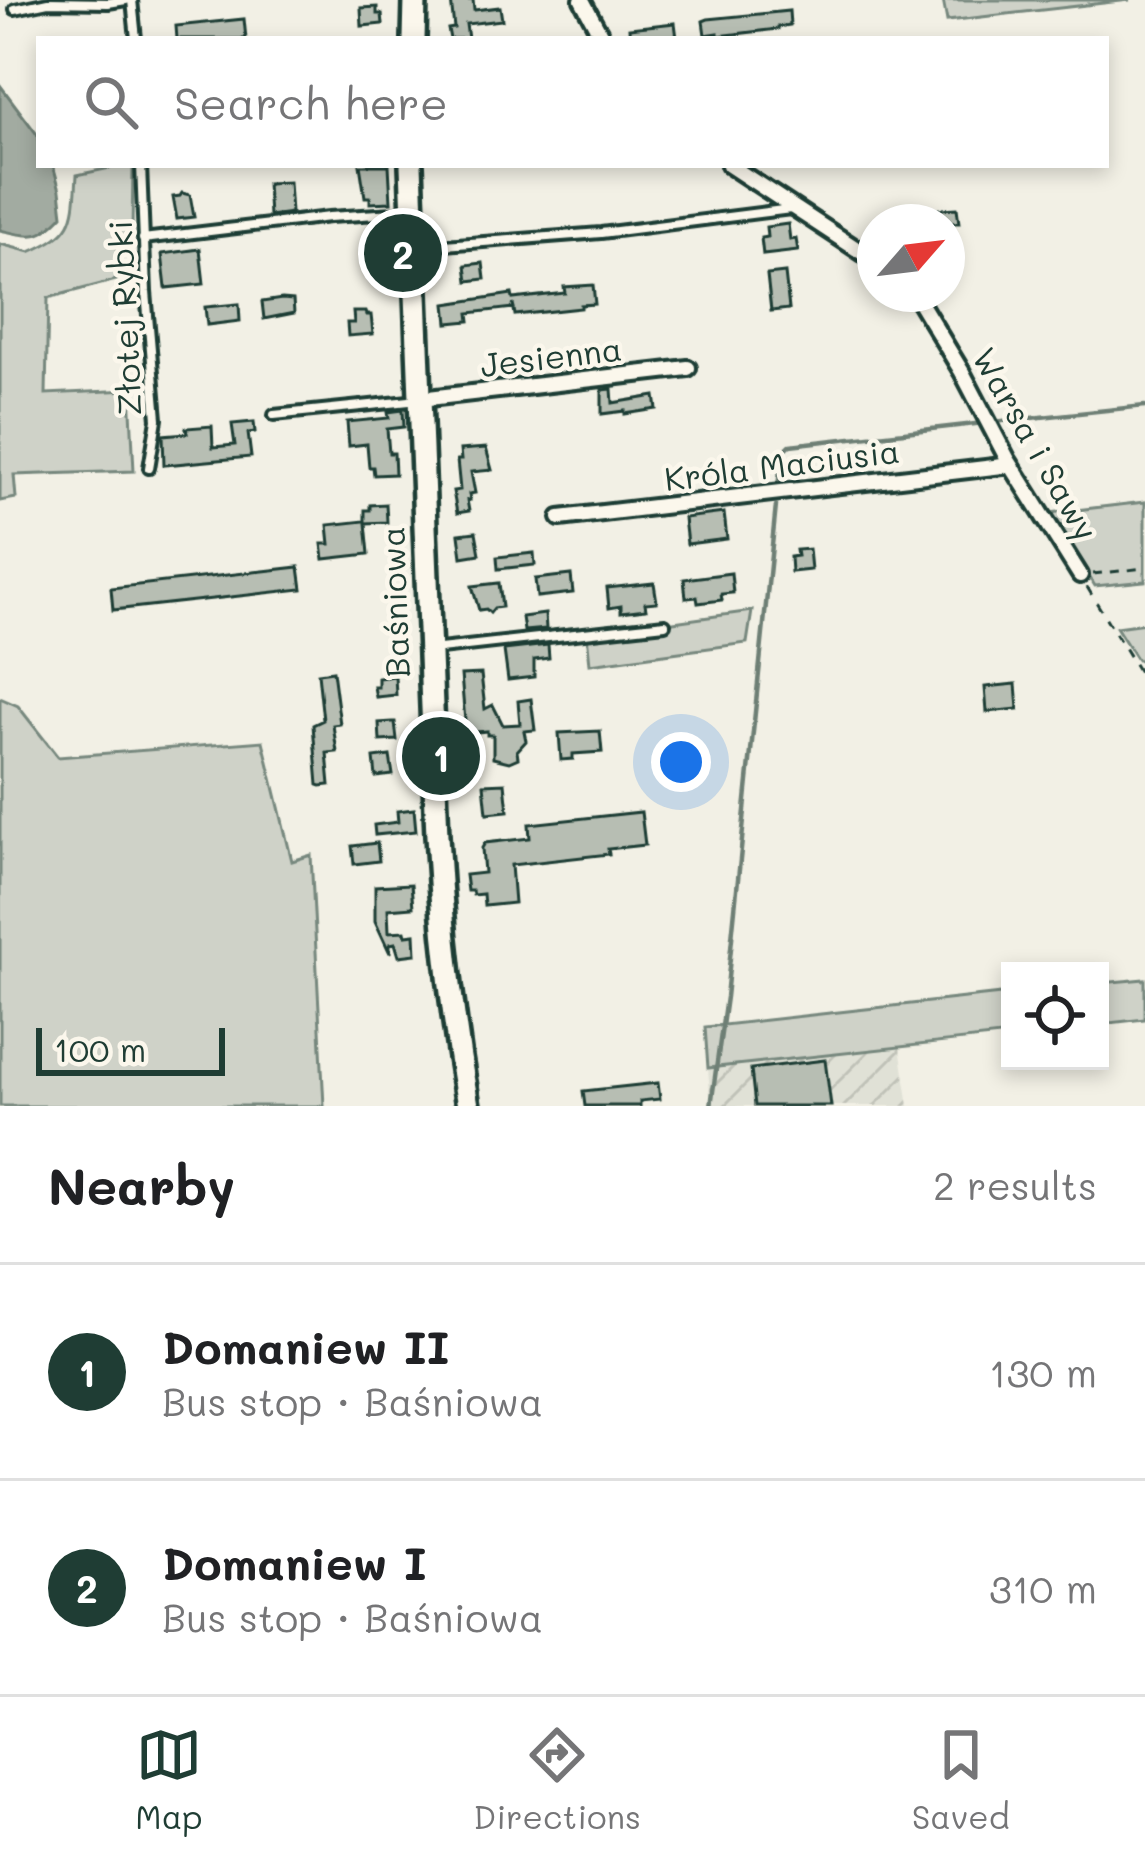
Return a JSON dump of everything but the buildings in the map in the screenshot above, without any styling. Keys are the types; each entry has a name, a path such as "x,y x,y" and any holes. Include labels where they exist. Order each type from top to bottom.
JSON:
{"main road":[{"path":"413,36 415,0"},
{"name":"Baśniowa","path":"412,168 442,922 468,1106"}],"street":[{"path":"582,0 601,36"},
{"path":"733,168 857,250"},
{"name":"Warsa i Sawy","path":"927,312 1012,465 1080,575"},
{"name":"Jesienna","path":"420,400 688,368"},
{"name":"Króla Maciusia","path":"560,518 1012,465"}],"lane":[{"path":"15,9 48,2 129,0 135,36"},
{"name":"Złotej Rybki","path":"141,168 157,419 149,468"},
{"path":"413,247 601,232 792,209"},
{"path":"143,239 412,212"},
{"path":"274,415 420,400"},
{"path":"429,650 665,624"}],"path":[{"path":"1080,575 1145,568"},
{"name":"Warsa i Sawy","path":"1080,575 1145,682"}],"shaded area":[{"path":"943,0 1130,0 947,21"},
{"path":"0,85 36,133 36,168 54,168 63,215 35,235 0,230"},
{"path":"133,168 132,233 117,249 124,278 48,298 46,394 130,390 134,471 14,475 16,498 0,501 0,244 30,252 64,231 73,215 77,175"},
{"path":"1145,502 1145,581 1095,586 1050,513"},
{"path":"752,611 747,643 590,664 587,634"},
{"path":"1145,623 1145,659 1137,660 1116,627"},
{"path":"0,698 18,706 58,757 263,741 292,861 311,855 324,1106 0,1106"},
{"path":"1145,979 1145,1019 1109,1023 1109,982"},
{"path":"1001,994 1001,1036 708,1068 705,1027"},
{"path":"900,1047 909,1106 711,1106 708,1068"}],"waterway":[{"path":"993,422 1145,406"},
{"path":"778,487 782,453 790,445 984,423"},
{"path":"711,1106 776,506"}],"place":[{"name":"Domaniew I","path":"403,253"},
{"name":"Domaniew II","path":"441,756"}]}
